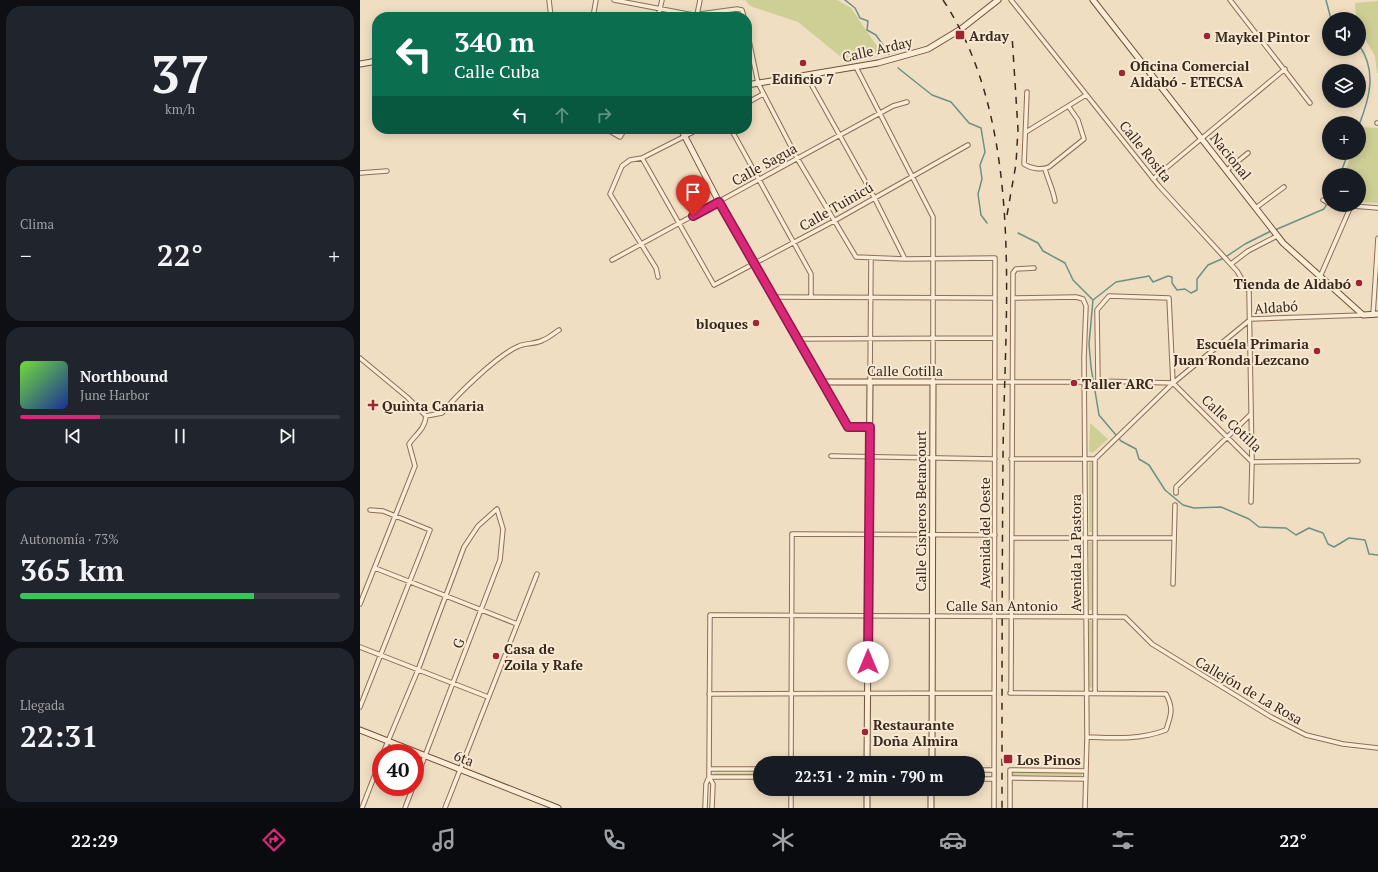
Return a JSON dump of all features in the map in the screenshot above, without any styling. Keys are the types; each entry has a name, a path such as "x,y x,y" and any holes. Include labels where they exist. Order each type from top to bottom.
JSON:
{"street":[{"path":"548,0 550,12"},
{"path":"594,12 596,0"},
{"path":"614,0 678,12"},
{"path":"659,12 662,0"},
{"path":"698,12 700,0"},
{"name":"Calle Arday","path":"752,84 856,67 901,58 928,49 955,32 998,0"},
{"name":"Calle Rosita","path":"1011,0 1153,179 1244,280 1249,291 1250,318 1252,414 1251,502"},
{"name":"Nacional","path":"1093,0 1276,234 1320,277 1363,315"},
{"path":"1230,0 1310,103"},
{"path":"716,12 735,9 742,10 743,12"},
{"path":"752,55 758,83 763,94 797,158 856,257 905,259 933,258"},
{"path":"360,64 372,63"},
{"name":"Calle Cisneros Betancourt","path":"856,67 878,114 912,175 933,217 932,756"},
{"path":"1153,179 1201,137 1285,69"},
{"path":"806,75 874,197 905,259"},
{"path":"1027,92 1024,164 1031,168 1045,169 1049,167 1084,139 1078,120 1069,107"},
{"path":"752,100 763,94"},
{"path":"1026,132 1069,107 1086,95"},
{"name":"Calle Sagua","path":"612,260 878,114 893,106 907,102"},
{"path":"658,277 656,268 610,194 622,166 630,160 642,158 688,134"},
{"path":"734,134 795,242 811,274 811,297"},
{"path":"684,136 719,202 848,427 870,427"},
{"name":"Calle Tuinicú","path":"680,223 714,285 834,221 912,175 968,145"},
{"path":"1227,170 1248,153"},
{"path":"642,158 680,223"},
{"path":"1045,169 1055,200"},
{"path":"360,173 387,171"},
{"path":"1256,207 1284,187"},
{"path":"1366,207 1378,208"},
{"path":"1320,277 1348,212"},
{"path":"1230,264 1276,234"},
{"path":"1375,314 1378,238"},
{"path":"867,756 871,258"},
{"name":"Avenida del Oeste","path":"933,258 995,258 994,808"},
{"name":"Avenida del Oeste","path":"1034,268 1020,268 1016,269 1013,273 1014,298 1011,459 1012,616 1010,693 1086,693"},
{"path":"1109,296 1169,298 1173,383 1098,382 1097,310 1109,296"},
{"path":"773,297 933,299 995,298"},
{"name":"Avenida La Pastora","path":"1014,298 1076,297 1082,299 1086,306 1084,382 1087,738 1085,808"},
{"name":"Aldabó","path":"1095,459 1173,383 1250,318 1375,314"},
{"path":"426,416 442,413 454,398 497,361 518,346 543,341 559,330"},
{"path":"798,339 995,338"},
{"path":"360,358 407,397 426,416"},
{"name":"Calle Cotilla","path":"821,382 1084,382"},
{"name":"Calle Cotilla","path":"1173,383 1252,462 1358,460"},
{"path":"1176,493 1176,487 1228,439 1252,414"},
{"path":"360,604 396,516 414,466 409,444 425,425 426,416"},
{"path":"831,456 995,459"},
{"path":"1011,459 1095,459"},
{"name":"Avenida La Pastora","path":"1095,459 1095,693"},
{"path":"1173,584 1175,505"},
{"name":"G","path":"425,755 454,684 496,573 502,550 503,529 497,508 485,519 467,540 446,596"},
{"path":"360,707 430,530 382,511 370,510"},
{"path":"791,756 792,534 995,535"},
{"path":"1012,538 1174,538"},
{"path":"375,568 517,624"},
{"path":"445,808 537,574"},
{"path":"387,744 418,670 446,596"},
{"name":"Calle San Antonio","path":"709,694 710,615 1125,617"},
{"name":"Callejón de La Rosa","path":"1125,617 1152,644 1271,717 1306,735 1343,744 1378,748"},
{"path":"360,647 488,697"},
{"path":"705,808 706,784 709,777 709,694 994,693"},
{"path":"1086,693 1166,694 1171,703 1171,713 1166,730 1149,736 1135,738 1087,738"},
{"name":"6ta","path":"360,730 558,808"},
{"path":"709,769 753,769"},
{"path":"985,770 994,770"},
{"path":"1010,808 1010,770 1086,770"},
{"path":"709,777 753,777"},
{"path":"709,777 712,784 712,808"},
{"path":"1010,778 1086,779"},
{"path":"985,779 994,779"},
{"path":"362,808 372,782"},
{"path":"405,808 410,796"},
{"path":"791,796 791,808"},
{"path":"867,796 867,808"},
{"path":"931,796 931,808"}],"green space":[{"path":"745,0 837,0 851,8 883,55 847,62 798,22 750,6"},
{"path":"1378,1 1378,73 1375,56 1366,41 1366,12 1356,12 1355,3"},
{"path":"1366,127 1378,128 1378,203 1366,202 1366,168 1347,168 1349,160 1366,160"},
{"path":"1090,423 1108,439 1091,453 1089,451"},
{"path":"1092,462 1092,532 1089,532 1089,463"},
{"path":"1089,542 1092,542 1092,610 1089,610"},
{"path":"1089,621 1092,621 1092,688 1089,687"},
{"path":"1013,772 1082,773 1082,776 1013,775"},
{"path":"714,773 753,773 753,775 714,775"}],"waterway":[{"path":"845,0 855,8 860,18 868,21 867,30 876,35 889,54"},
{"path":"1326,0 1329,12"},
{"path":"1362,116 1369,94 1370,84 1370,74 1365,56"},
{"path":"898,68 932,95 951,102 969,123 981,128 985,152 980,165 982,179 978,194 981,215 987,223"},
{"path":"1343,168 1345,160"},
{"path":"1275,230 1322,210"},
{"path":"1271,231 1245,244 1224,258 1208,265 1197,279 1197,290 1191,293 1185,289 1177,290 1172,283 1172,277 1168,276 1153,282 1149,276 1116,282 1093,300 1089,344 1091,367 1099,415 1121,441 1136,449 1139,459 1149,465 1165,490 1183,505 1194,508 1221,507 1249,519 1259,527 1286,528 1296,535 1309,528 1323,533 1328,544 1334,547 1349,538 1365,540 1369,554 1378,555"},
{"path":"1018,233 1038,243 1043,251 1065,263 1073,280 1093,300"}],"railway":[{"path":"943,0 970,50 988,104 999,162 1005,222 1007,283 1003,458 1002,808"},
{"path":"1007,215 1016,164 1018,129 1012,35"}],"place":[{"name":"Arday","path":"960,35"},
{"name":"Maykel Pintor","path":"1207,36"},
{"name":"Edificio 7","path":"803,63"},
{"name":"Oficina Comercial Aldabó - ETECSA","path":"1122,73"},
{"name":"Tienda de Aldabó","path":"1359,283"},
{"name":"bloques","path":"756,323"},
{"name":"Escuela Primaria Juan Ronda Lezcano","path":"1317,351"},
{"name":"Taller ARC","path":"1074,383"},
{"name":"Quinta Canaria","path":"373,405"},
{"name":"Casa de Zoila y Rafe","path":"496,656"},
{"name":"Restaurante Doña Almira","path":"865,732"},
{"name":"Los Pinos","path":"1008,759"}],"route":[{"path":"693,216 719,202 848,427 870,427 868,662"}]}
